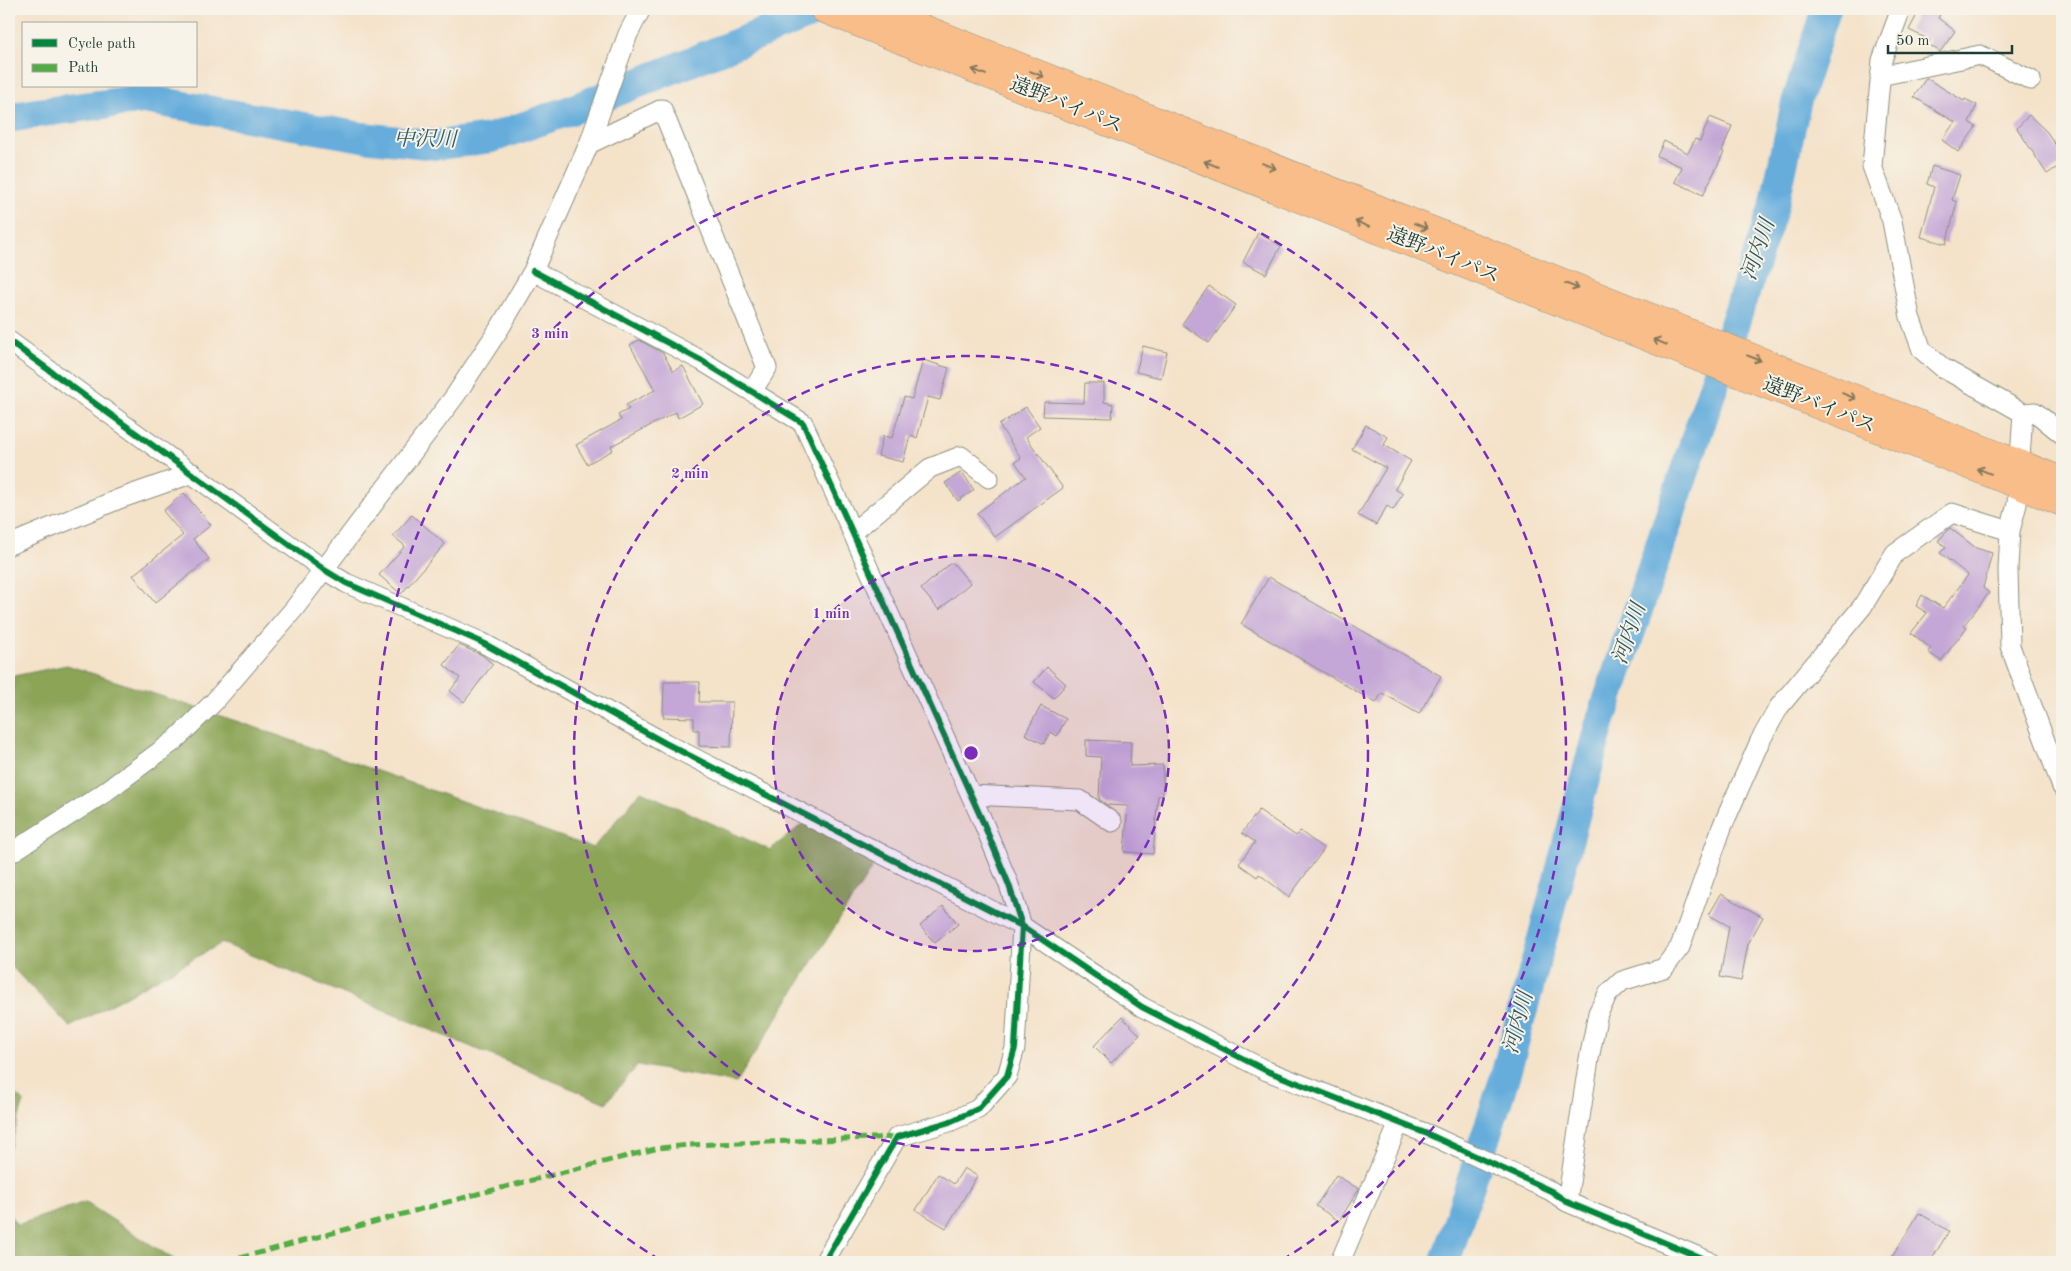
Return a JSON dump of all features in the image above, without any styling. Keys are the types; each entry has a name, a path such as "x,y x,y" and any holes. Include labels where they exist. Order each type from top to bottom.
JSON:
{"highway":[{"name":"遠野バイパス","path":"824,9 878,18 2019,474 2062,502"},
{"name":"遠野バイパス","path":"2019,474 2062,481"}],"street":[{"path":"9,854 102,796 174,741 214,702 294,609 455,396 502,326 533,271 589,144 628,34 641,9"},
{"path":"1901,9 1882,60 1872,166 1892,221 1910,317 1922,350 1943,368 2023,413 2035,412 2062,434"},
{"path":"1880,76 1980,55 2030,80"},
{"path":"589,144 662,109 767,368 752,391"},
{"path":"533,271 702,361 803,423 971,796 1009,885 1022,926 1015,1048 1007,1076 978,1109 948,1122 897,1138 824,1262"},
{"path":"9,341 324,570 346,583 481,642 665,743 1022,926 1142,1007 1267,1072 1430,1135 1551,1191 1568,1202 1711,1262"},
{"path":"2023,413 2017,504 2010,531 2008,569 2010,646 2062,788"},
{"path":"852,532 930,468 961,456 989,478"},
{"path":"9,545 119,499 193,474"},
{"path":"1568,1202 1589,1059 1598,1014 1608,994 1622,981 1664,968 1680,947 1722,827 1760,741 1779,707 1862,607 1895,553 1952,513 2010,531"},
{"path":"971,796 1080,800 1112,822"},
{"path":"1340,1262 1399,1123"}],"green space":[{"path":"67,665 257,728 593,848 641,791 770,850 819,811 884,849 736,1083 638,1065 606,1103 222,943 70,1027 9,964 9,677"},
{"path":"9,1089 24,1101 9,1151"},
{"path":"85,1202 178,1262 9,1262 9,1213 17,1225"}],"building":[{"path":"1920,9 1943,9 1938,18 1955,31 1940,52 1928,44 1930,40 1909,30"},
{"path":"1926,78 1964,101 1965,99 1977,105 1969,122 1976,127 1958,152 1942,140 1955,122 1914,97"},
{"path":"2029,115 2047,132 2062,155 2062,164 2047,174 2017,128"},
{"path":"1710,117 1732,126 1722,151 1724,152 1703,195 1675,182 1682,167 1657,156 1664,141 1688,153 1695,139 1700,141"},
{"path":"1932,166 1960,175 1952,200 1957,202 1946,244 1921,237 1934,187 1927,184"},
{"path":"1258,233 1281,246 1266,274 1243,262"},
{"path":"1209,286 1236,305 1209,343 1182,324"},
{"path":"639,340 663,353 673,371 683,366 703,404 678,418 676,412 611,446 613,450 587,464 576,445 621,420 618,415 629,409 626,405 655,390 630,345"},
{"path":"1143,346 1167,352 1161,378 1136,372"},
{"path":"923,360 949,368 940,400 928,397 917,438 910,436 903,462 878,456 883,436 892,438 904,397 912,399"},
{"path":"1085,383 1104,383 1104,402 1113,404 1112,418 1043,416 1044,402 1084,403"},
{"path":"1026,407 1040,427 1026,437 1063,488 995,537 977,513 1026,477 1015,462 1021,458 999,425"},
{"path":"1366,425 1388,437 1384,445 1411,461 1395,489 1403,494 1393,510 1387,506 1376,525 1358,515 1386,468 1352,449"},
{"path":"962,472 974,490 958,501 945,483"},
{"path":"184,493 211,525 193,539 209,559 155,603 133,575 183,535 163,511"},
{"path":"412,515 445,544 401,594 379,575 405,546 393,536"},
{"path":"1950,528 1976,548 1992,553 1983,588 1989,593 1964,625 1967,627 1941,661 1928,652 1931,648 1911,633 1927,613 1916,606 1922,595 1943,608 1968,575 1940,553 1946,547 1938,541"},
{"path":"952,562 970,583 939,610 921,589"},
{"path":"1269,577 1441,676 1419,714 1382,693 1376,703 1241,624"},
{"path":"459,645 482,655 493,664 464,702 450,691 460,678 444,665"},
{"path":"1047,667 1066,684 1054,698 1034,682"},
{"path":"664,682 700,682 699,702 732,702 731,747 699,746 699,730 694,730 694,718 663,717"},
{"path":"1041,706 1066,719 1057,736 1050,732 1044,744 1025,734"},
{"path":"1086,740 1131,742 1130,766 1163,765 1163,795 1158,796 1153,854 1124,852 1128,806 1107,805 1099,799 1101,757 1086,756"},
{"path":"1259,810 1296,836 1300,831 1324,849 1289,897 1259,874 1257,877 1239,864 1255,842 1242,833"},
{"path":"1721,894 1763,917 1748,944 1741,981 1720,977 1729,926 1709,915"},
{"path":"943,906 958,924 935,943 920,926"},
{"path":"1122,1017 1140,1035 1111,1063 1094,1046"},
{"path":"964,1168 977,1176 946,1228 916,1210 938,1174 954,1184"},
{"path":"1336,1175 1359,1189 1339,1221 1316,1206"},
{"path":"1919,1213 1949,1231 1930,1262 1889,1262"}],"waterway":[{"name":"中沢川","path":"9,118 144,99 362,137 437,145 491,138 571,110 822,9"},
{"name":"河内川","path":"1445,1262 1504,1080 1600,723 1774,206 1796,103 1826,9"}],"marked path":[{"path":"225,1262 481,1193 659,1148 689,1145 897,1137"}],"cycle path":[{"path":"533,271 702,361 803,423 983,822 1009,885 1022,926 1015,1048 1007,1076 978,1109 949,1122 897,1137 824,1262"},
{"path":"9,341 323,569 346,583 481,642 665,743 1022,926 1142,1007 1267,1071 1430,1135 1551,1191 1567,1202 1711,1262"}]}
